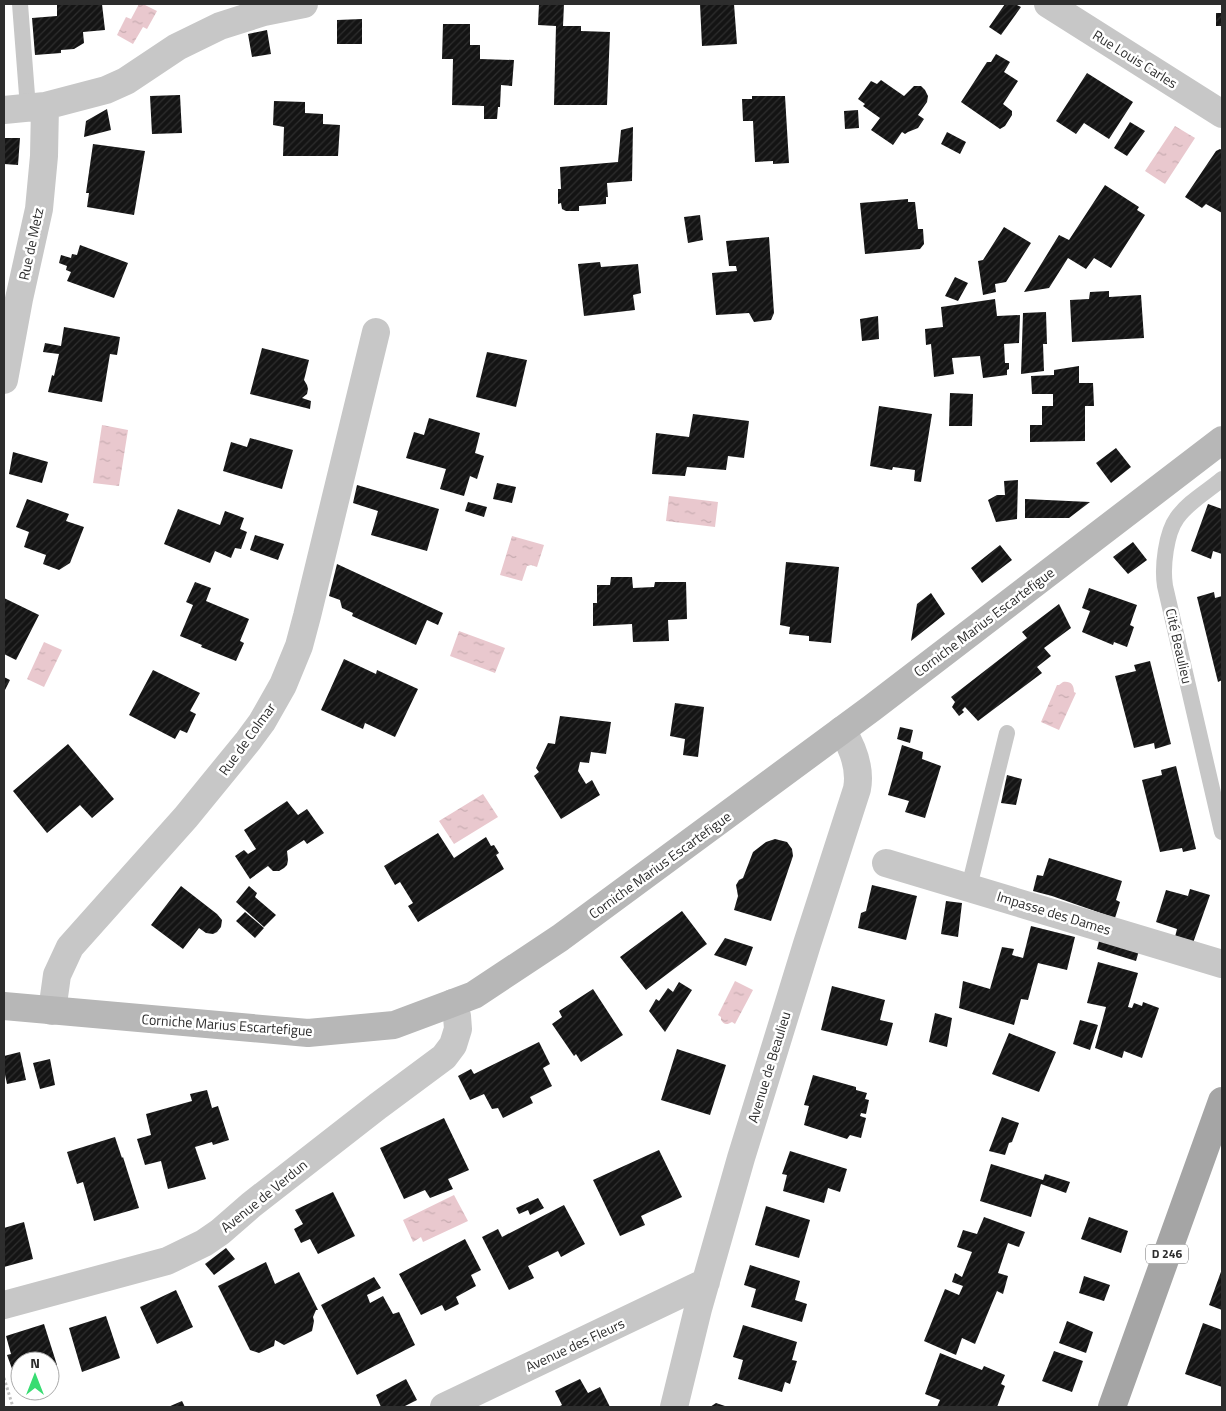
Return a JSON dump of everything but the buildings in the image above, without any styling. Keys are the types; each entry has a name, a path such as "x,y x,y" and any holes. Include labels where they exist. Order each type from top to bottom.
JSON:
{"main road":[{"name":"Corniche Marius Escartefigue","path":"4,1006 308,1033 394,1025 474,995 560,938 842,730 1222,440"},
{"name":"D 246","path":"1112,1407 1222,1101"}],"street":[{"path":"26,108 106,90 126,81 176,47 220,26 245,10 304,4"},
{"name":"Rue Louis Carles","path":"1048,4 1222,114"},
{"name":"Rue de Metz","path":"4,380 19,299 39,209 44,156 26,108"},
{"name":"Rue de Colmar","path":"52,1011 57,975 70,947 228,767 262,722 283,685 299,646 308,616 376,332"},
{"name":"Avenue de Beaulieu","path":"674,1407 706,1282 744,1149 857,789 858,770 852,750 842,730"},
{"name":"Impasse des Dames","path":"886,863 1222,964"},
{"name":"Avenue de Verdun","path":"4,1305 167,1261 204,1243 444,1056 453,1045 458,1029 453,1003"},
{"name":"Avenue des Fleurs","path":"444,1407 706,1282"}],"lane":[{"path":"20,4 26,108"},
{"name":"Cité Beaulieu","path":"1222,479 1177,518 1172,527 1166,550 1164,577 1222,832"},
{"path":"969,887 1007,733"}],"path":[{"path":"4,1378 13,1407"}],"water":[{"path":"139,4 157,11 147,29 143,27 133,44 117,35 126,17 131,19"},
{"path":"1175,126 1195,138 1165,184 1145,171"},
{"path":"102,425 128,430 119,486 93,483"},
{"path":"669,496 718,502 715,527 666,521"},
{"path":"512,536 544,545 537,567 527,566 522,581 500,575"},
{"path":"459,631 505,648 495,673 450,656"},
{"path":"44,642 62,650 44,687 27,679"},
{"path":"1063,682 1072,684 1076,693 1059,730 1041,722 1057,685"},
{"path":"483,794 498,817 454,844 439,821"},
{"path":"735,981 753,990 735,1024 732,1022 726,1024 722,1022 721,1017 718,1015"},
{"path":"454,1195 468,1221 423,1242 421,1237 413,1242 403,1220"}]}
